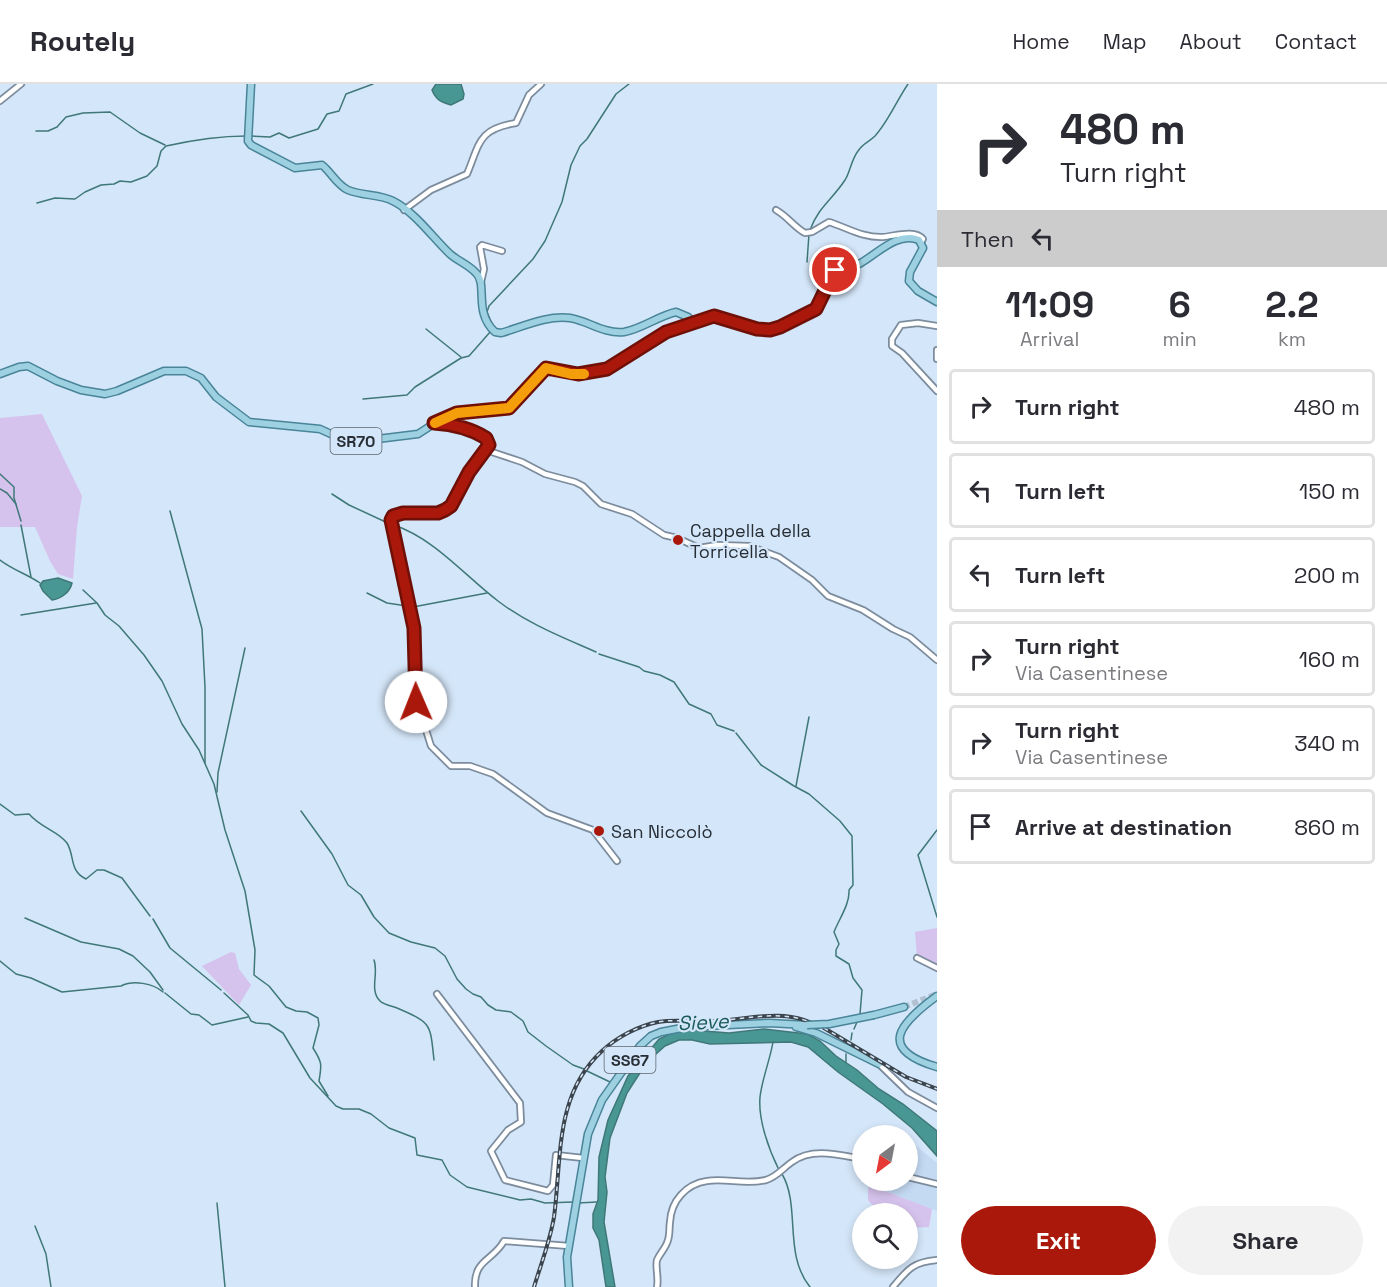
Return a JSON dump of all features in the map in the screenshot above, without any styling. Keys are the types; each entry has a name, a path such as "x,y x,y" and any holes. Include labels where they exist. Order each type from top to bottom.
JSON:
{"main road":[{"path":"251,84 248,141 254,147 295,168 322,165 348,190 389,199 404,210 455,258 476,272 481,283 481,306 487,324 495,332 501,333 543,321 569,318 601,330 622,332 676,312 688,317 693,323"},
{"name":"SR70","path":"0,374 28,366 65,384 93,393 105,394 164,371 186,371 201,378 216,397 249,422 320,429 353,442 418,434 434,423 457,413 505,410 513,405 546,368 578,374 607,369 660,335 714,316 757,329 770,330 780,327 816,309 835,270 859,264 882,248 900,241 913,238 921,242"},
{"path":"921,242 922,252 910,272 909,281 918,291 937,302"},
{"path":"937,996 906,1021 900,1034 903,1050 914,1059 937,1067"},
{"name":"SS67","path":"569,1287 567,1266 569,1246 583,1158 591,1125 602,1100 640,1046 651,1036 687,1027 769,1023 830,1024 904,1007"},
{"path":"769,1023 816,1033 879,1064"}],"street":[{"path":"0,101 21,84"},
{"path":"404,210 431,190 467,174 477,145 483,137 492,130 516,123 529,95 541,84"},
{"path":"776,210 783,214 790,224 805,234 829,222 866,237 919,235 923,239 921,242"},
{"path":"481,283 484,269 480,247 488,246 502,251"},
{"path":"937,326 918,323 902,325 892,339 892,346 902,353 937,391"},
{"path":"937,350 937,359"},
{"path":"434,423 454,425 482,435 489,441 486,450 469,472 451,506 438,513 403,513 393,516 391,520 414,628 417,712 425,727 430,746 451,766 470,766 493,774 547,813 594,830 617,861"},
{"path":"486,450 522,462 545,474 574,481 583,486 601,504 632,514 664,535 699,548 717,545 749,546 779,557 812,580 828,596 862,610 892,629 910,637 937,660"},
{"path":"917,958 937,968"},
{"path":"437,994 520,1103 521,1122 508,1130 490,1151 506,1180 548,1191 553,1185 556,1155 583,1158"},
{"path":"879,1064 914,1096 937,1108"},
{"path":"657,1287 659,1278 657,1261 669,1239 670,1219 674,1206 684,1191 707,1181 751,1183 766,1180 776,1176 793,1161 812,1153 852,1158"},
{"path":"918,1179 937,1184"},
{"path":"476,1287 475,1278 481,1264 496,1252 504,1241 569,1246"},
{"path":"893,1287 912,1266 937,1260"}],"shaded area":[{"path":"436,84 461,84 463,99 451,105 442,102 432,90"},
{"path":"42,414 82,496 73,579 58,574 35,527 0,527 0,418"},
{"path":"58,578 72,583 65,595 52,600 40,585 43,581"},
{"path":"937,928 937,968 917,958 915,932"},
{"path":"231,952 235,953 239,969 251,985 239,1005 202,966"},
{"name":"Sieve","path":"764,1029 807,1034 820,1041 836,1056 937,1131 937,1156 918,1135 918,1125 908,1125 808,1047 791,1042 710,1044 679,1040 665,1046 647,1062 627,1093 610,1138 605,1177 607,1192 604,1222 615,1287 606,1287 599,1240 593,1228 593,1214 598,1200 599,1157 608,1120 628,1076 659,1039 674,1032 692,1030 729,1033"},
{"path":"918,1147 937,1163 937,1211 885,1191 918,1191"},
{"path":"868,1191 885,1191 916,1203 871,1203 868,1200"},
{"path":"918,1204 932,1209 929,1227 918,1228"}],"waterway":[{"path":"250,136 270,137 279,133 289,138 318,129 327,114 339,111 346,94 373,84"},
{"path":"492,324 487,312 489,306 533,259 545,241 562,202 571,165 580,146 616,94 629,84"},
{"path":"810,230 822,209 845,180 858,151 880,130 908,84"},
{"path":"36,131 48,131 57,127 66,117 83,113 110,112 140,133 165,145"},
{"path":"37,203 55,198 75,199 101,185 120,181 131,182 147,176 157,166 161,151 166,146 206,139 246,136"},
{"path":"807,262 809,234"},
{"path":"426,329 461,357"},
{"path":"363,399 407,395 415,387 461,358 469,356 491,331"},
{"path":"0,474 14,487 14,498 21,521"},
{"path":"0,489 7,493 16,504"},
{"path":"332,494 349,505 390,524"},
{"path":"170,511 202,629 205,763"},
{"path":"21,525 31,577"},
{"path":"394,525 423,539 521,617 596,652"},
{"path":"0,560 40,583"},
{"path":"83,590 144,655 162,681 182,724 199,750 214,784 225,830 245,891 255,950 254,975 269,986 286,1007 307,1012 318,1018 319,1025 313,1048 320,1063 319,1081 328,1096"},
{"path":"367,593 387,603 407,606"},
{"path":"413,607 487,593"},
{"path":"21,615 96,603"},
{"path":"217,792 218,773 245,648"},
{"path":"599,654 639,667 674,682 689,704 711,714 717,725 734,731"},
{"path":"796,786 809,717"},
{"path":"736,733 761,765 809,794 840,821 852,836 853,885 849,890 846,906 834,932 839,944 836,956 849,964 853,978 862,990 860,1014"},
{"path":"0,804 15,815 29,814 59,835 67,843 75,868 81,876 86,879 97,870 104,870 122,878 150,916"},
{"path":"301,811 332,854 348,885 361,895 374,917 389,933 435,948 445,956 457,979 466,989 481,997 496,1010 511,1012 523,1021 528,1032 573,1065 584,1069"},
{"path":"937,830 918,855 937,917"},
{"path":"25,918 81,942 119,949 133,956 150,972 163,990"},
{"path":"153,919 170,948 221,990"},
{"path":"374,960 377,997 382,1002 423,1021 430,1031 434,1060"},
{"path":"0,961 16,974 62,992 137,983 154,986 163,992"},
{"path":"165,993 191,1014 199,1015 212,1025 248,1017"},
{"path":"224,993 248,1015 251,1021 269,1024 283,1033 310,1078 336,1106 343,1109 359,1109 371,1114 389,1128 415,1138 417,1155 442,1160 450,1175 467,1187 520,1200 531,1199 545,1203 573,1202"},
{"path":"854,1029 857,1022"},
{"path":"851,1040 852,1033"},
{"path":"773,1042 761,1090 760,1106 765,1135 779,1170"},
{"path":"846,1054 846,1062"},
{"path":"587,1071 610,1082"},
{"path":"782,1174 791,1201 797,1260 810,1287"},
{"path":"578,1203 597,1202"},
{"path":"217,1203 225,1287"},
{"path":"35,1226 46,1254 51,1287"}],"tunnel":[{"path":"904,1007 937,994"}],"railway":[{"path":"534,1287 554,1217 560,1150 568,1107 575,1087 586,1068 602,1051 635,1029 664,1021 787,1016 812,1023"},
{"path":"824,1028 906,1077 937,1089"}],"slow traffic":[{"path":"435,423 446,416 457,413 505,410 513,405 546,368 571,374 584,374"}],"place":[{"name":"Cappella della Torricella","path":"678,540"},
{"name":"San Niccolò","path":"599,831"}],"route":[{"path":"416,702 414,628 391,520 397,514 438,513 451,506 469,472 489,445 486,438 473,432 446,423 436,425 434,423 457,413 505,410 513,405 546,368 571,374 607,369 660,335 714,316 757,329 770,330 780,327 816,309 835,270"}]}
